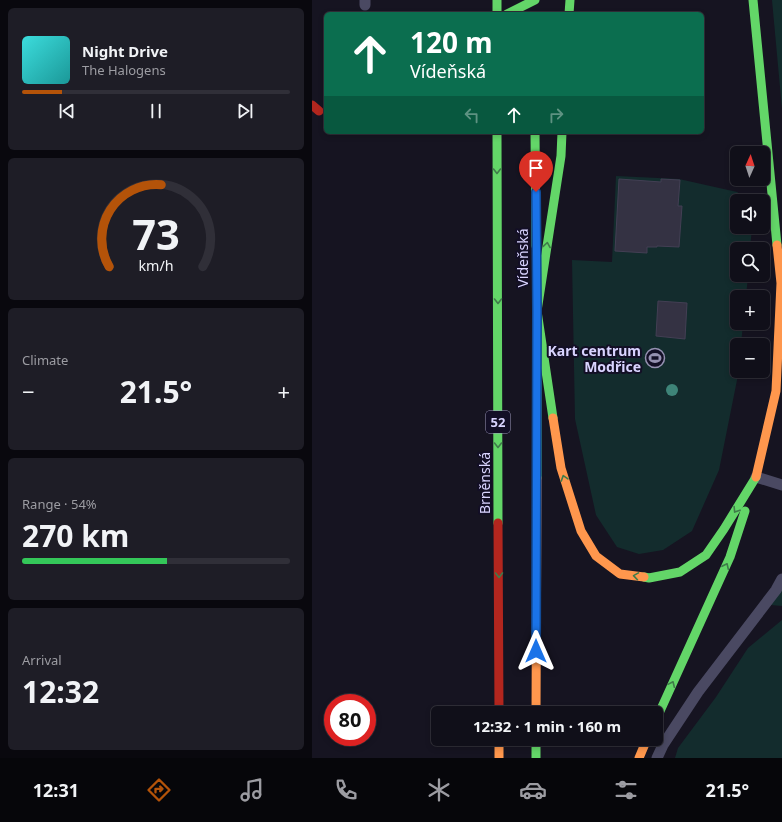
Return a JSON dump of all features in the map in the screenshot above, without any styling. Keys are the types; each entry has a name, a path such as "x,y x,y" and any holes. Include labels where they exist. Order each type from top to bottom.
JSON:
{"main road":[{"path":"497,0 497,12"},
{"path":"569,12 570,0"},
{"path":"662,706 730,557 756,477 776,391 781,283 753,0"},
{"path":"512,12 534,2"},
{"name":"Brněnská","path":"497,134 499,706"},
{"name":"Vídeňská","path":"535,134 537,311"},
{"path":"536,706 537,311 561,156 562,134"},
{"path":"537,311 561,468 581,531 596,556 620,574 649,578 680,572 706,556 756,477"},
{"path":"499,746 499,758"},
{"path":"536,746 536,758"},
{"path":"639,758 644,746"}],"lane":[{"path":"756,477 782,485"},
{"path":"658,758 663,745 698,692 771,596 782,579"}],"green space":[{"path":"772,0 782,0 782,109"},
{"name":"Kart centrum Modřice","path":"616,176 679,179 737,192 740,194 730,194 730,234 751,234 751,242 730,242 730,282 747,282 747,290 730,290 730,330 742,330 742,338 730,338 730,378 738,378 719,470 692,531 663,550 639,554 617,547 596,515 575,419 572,260 612,262"},
{"path":"782,586 782,606 771,605"},
{"path":"782,620 782,758 675,758 678,748 716,697 748,648"}],"building":[{"path":"619,179 661,182 661,179 680,180 678,206 682,206 679,247 647,247 647,253 615,251"},
{"path":"658,301 687,303 685,339 656,336"}],"traffic: fast":[{"path":"497,0 497,12"},
{"path":"511,12 535,0"},
{"path":"569,12 570,0"},
{"path":"753,0 777,245"},
{"path":"497,134 498,523"},
{"path":"535,134 536,246"},
{"path":"553,418 537,311 561,156 562,134"},
{"path":"537,382 537,478"},
{"path":"644,577 649,578 680,572 706,555 756,477"},
{"path":"662,706 730,557 745,511"},
{"path":"536,746 536,758"}],"traffic: slow":[{"path":"756,477 776,391 781,283 777,245"},
{"path":"553,418 561,468 581,531 596,556 620,574 644,577"},
{"path":"536,706 537,478"},
{"path":"499,746 499,758"},
{"path":"639,758 644,746"}],"traffic: jam":[{"path":"312,105 319,111"},
{"path":"498,523 499,706"}],"place":[{"name":"Kart centrum Modřice","path":"655,358"}],"route":[{"path":"536,192 536,651"}]}
